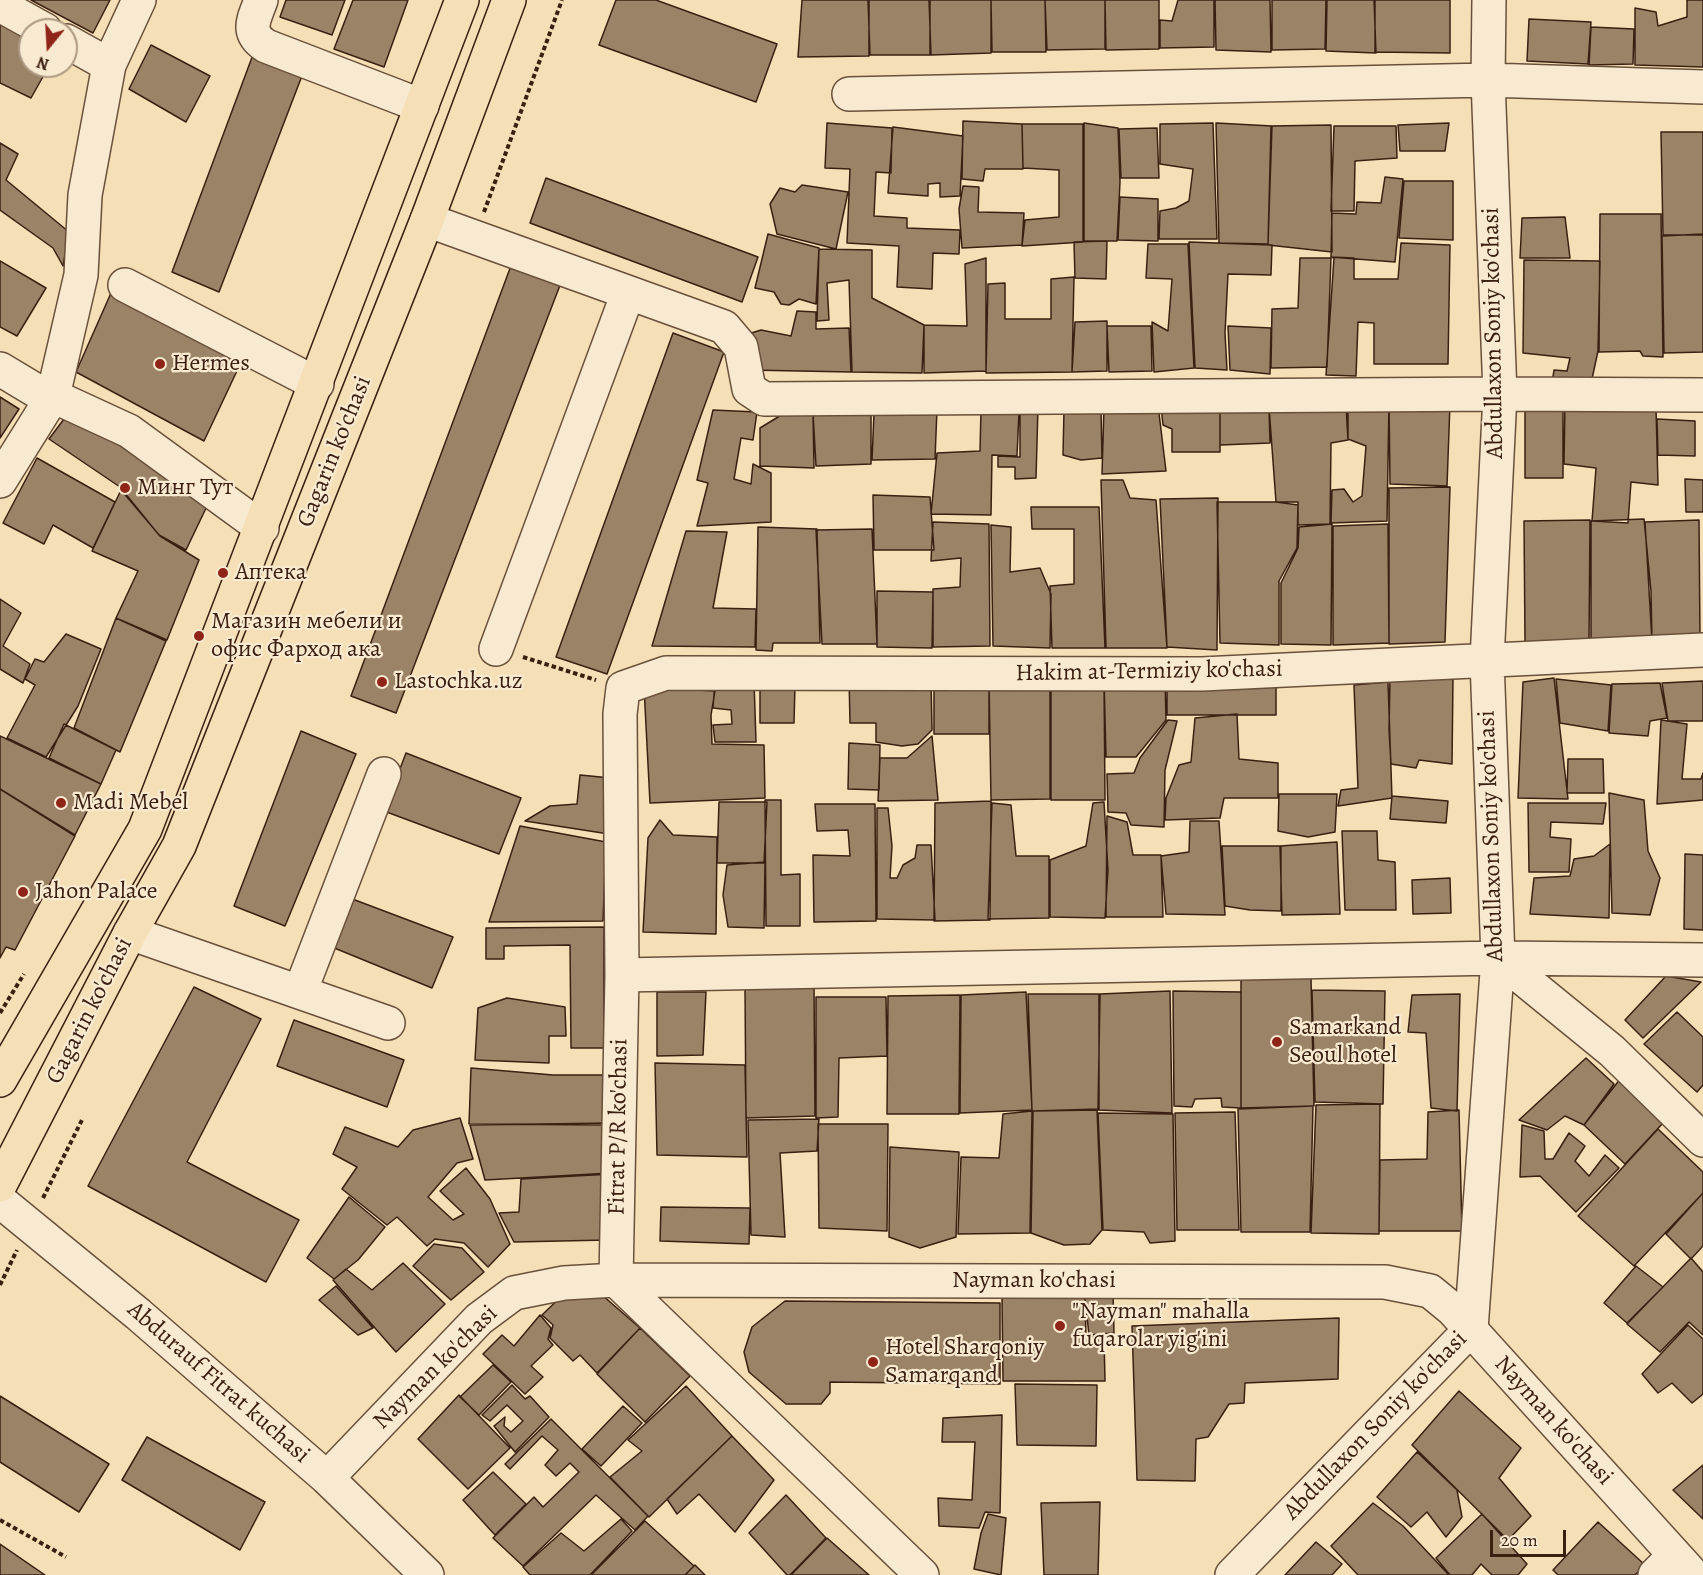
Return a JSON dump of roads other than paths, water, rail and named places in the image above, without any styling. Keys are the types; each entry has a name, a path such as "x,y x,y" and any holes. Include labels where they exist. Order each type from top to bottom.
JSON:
{"main road":[{"name":"Gagarin ko'chasi","path":"0,1080 145,829 462,0"},
{"name":"Gagarin ko'chasi","path":"0,1185 130,933 179,846 427,220 509,0"}],"street":[{"path":"0,481 53,396 81,275 85,195 109,65 139,0"},
{"path":"261,0 252,24 253,33 266,46 422,106"},
{"name":"Abdullaxon Soniy ko'chasi","path":"1232,1575 1471,1329 1497,958 1487,660 1500,394 1488,80 1489,0"},
{"path":"0,5 23,18"},
{"path":"78,48 109,65"},
{"path":"849,94 1488,80 1703,87"},
{"path":"427,220 724,327 741,347 749,389 764,399 1500,394 1703,395"},
{"path":"125,285 316,384"},
{"path":"496,649 628,293"},
{"path":"0,369 34,390 53,396 129,431 262,528"},
{"name":"Hakim at-Termiziy ko'chasi","path":"621,701 666,673 1202,674 1703,650"},
{"name":"Fitrat P/R ko'chasi","path":"616,1280 622,975 621,701"},
{"path":"300,992 384,774"},
{"path":"130,933 388,1023"},
{"path":"622,975 1497,958 1703,960"},
{"path":"1497,958 1612,1051 1703,1140"},
{"name":"Abdurauf Fitrat kuchasi","path":"0,1201 138,1314 327,1478 427,1575"},
{"path":"616,1280 921,1575"},
{"name":"Nayman ko'chasi","path":"327,1478 479,1319 514,1293 564,1283 616,1280 1385,1282 1430,1290 1452,1308 1674,1569"}],"place":[{"name":"Hermes","path":"160,364"},
{"name":"Минг Тут","path":"125,488"},
{"name":"Аптека","path":"223,573"},
{"name":"Магазин мебели и офис Фарход ака","path":"199,636"},
{"name":"Lastochka.uz","path":"382,682"},
{"name":"Madi Mebel","path":"61,803"},
{"name":"Jahon Palace","path":"23,892"},
{"name":"Samarkand Seoul hotel","path":"1277,1042"},
{"name":"\"Nayman\" mahalla fuqarolar yig'ini","path":"1060,1326"},
{"name":"Hotel Sharqoniy Samarqand","path":"873,1362"}]}
